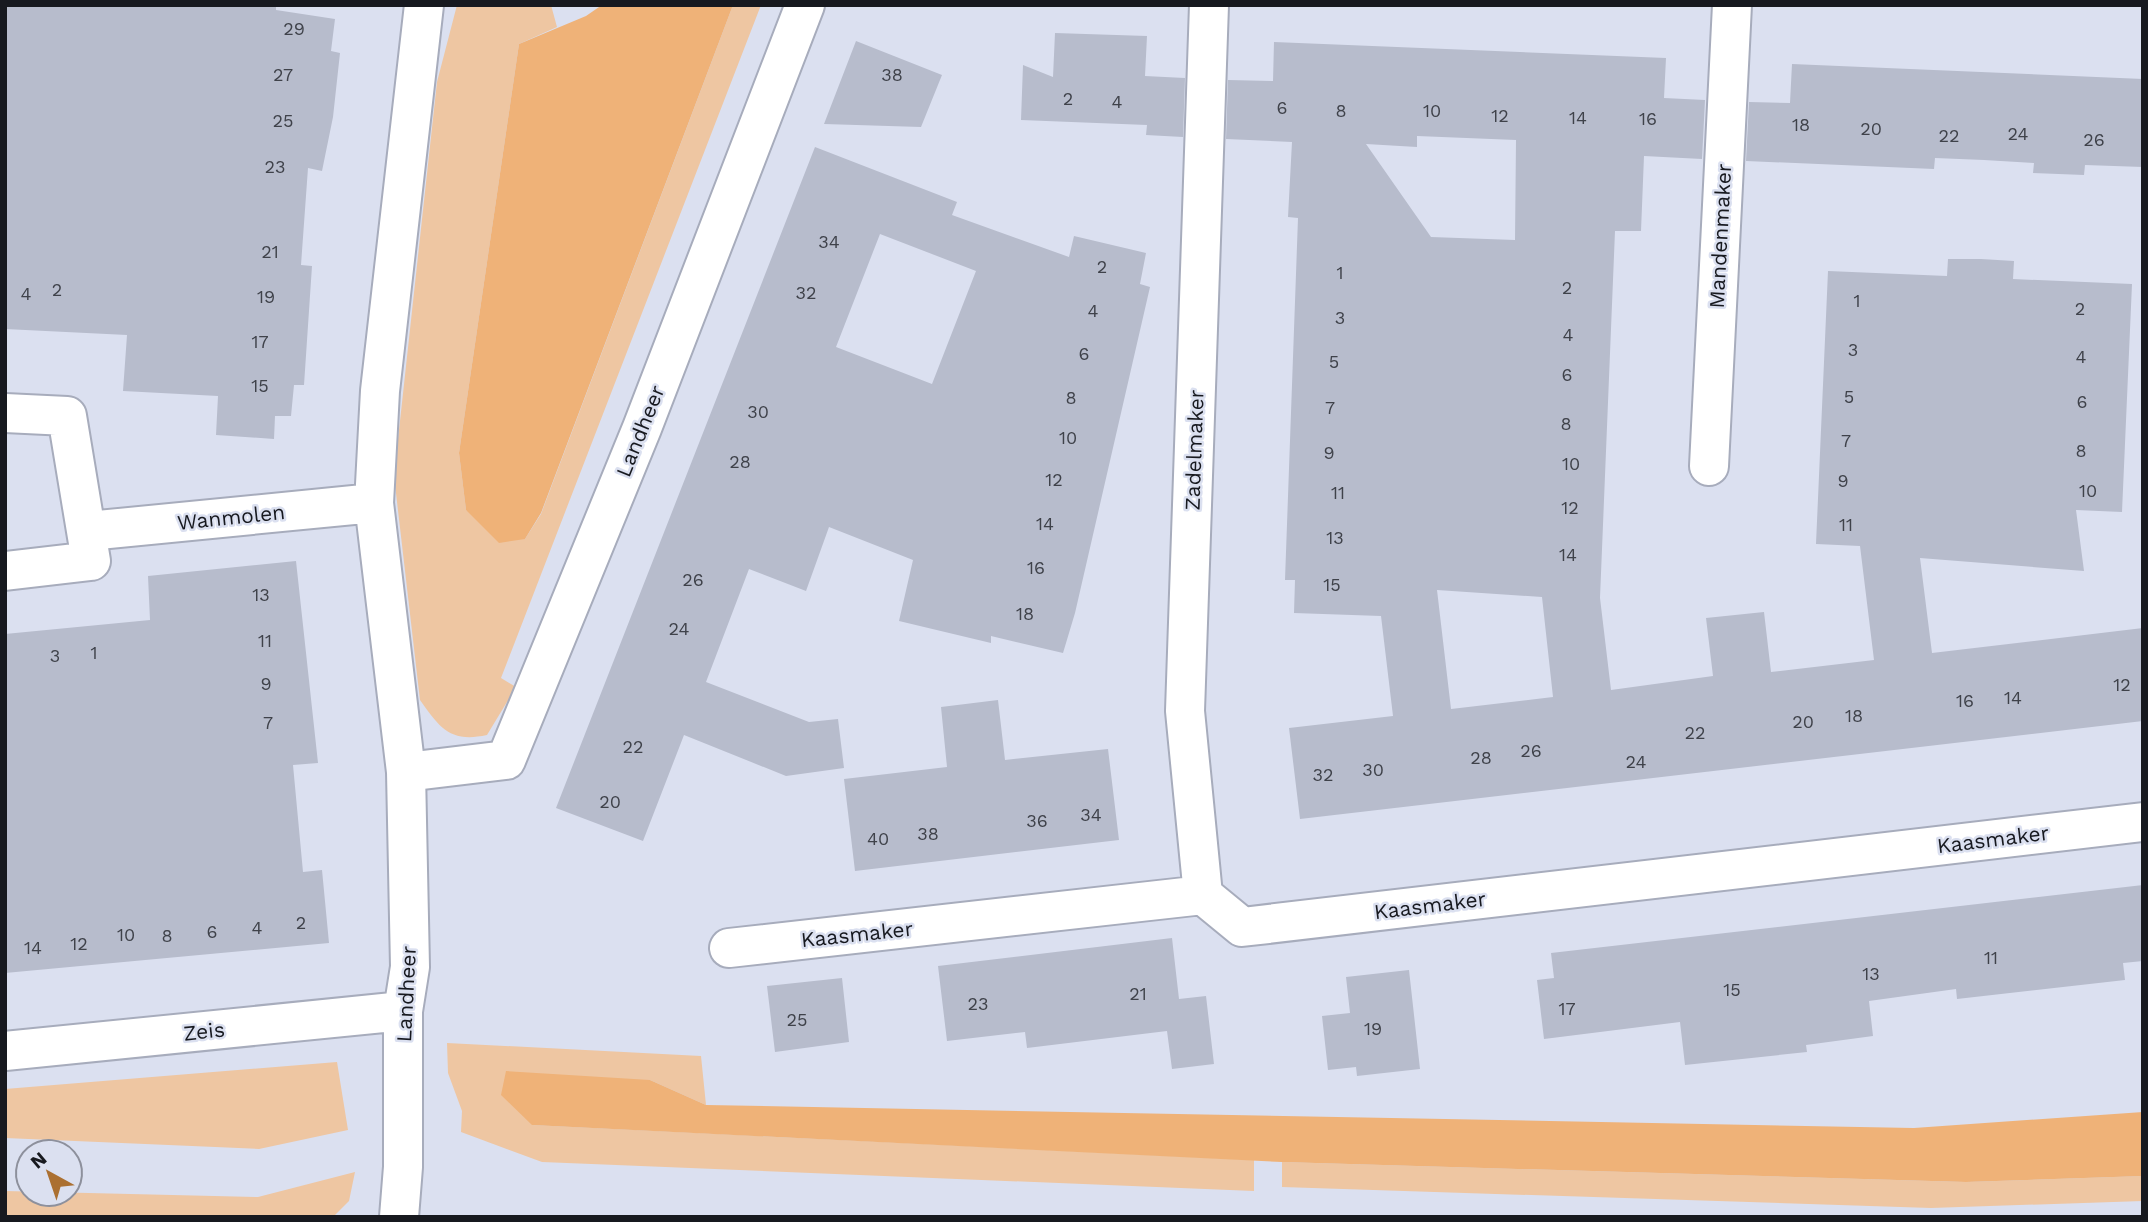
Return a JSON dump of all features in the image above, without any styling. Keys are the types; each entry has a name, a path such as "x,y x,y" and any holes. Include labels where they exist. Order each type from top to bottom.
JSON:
{"street":[{"name":"Landheer","path":"399,1217 403,1167 403,1011 410,967 406,772 374,503 380,391 424,5"},
{"name":"Landheer","path":"406,772 506,761 642,428 805,5"},
{"name":"Zadelmaker","path":"1203,895 1185,711 1209,5"},
{"name":"Mandenmaker","path":"1709,466 1732,5"},
{"path":"5,413 67,416 91,561 5,571"},
{"name":"Wanmolen","path":"88,531 374,503"},
{"name":"Kaasmaker","path":"729,948 1203,895 1242,927 2143,822"},
{"name":"Zeis","path":"5,1051 403,1011"}],"shaded area":[{"path":"457,5 551,5 557,27 519,44 459,453 466,510 525,539 541,514 733,5 761,5 501,678 516,687 487,735 474,737 455,735 447,731 420,700 394,476 437,82"},
{"path":"602,5 733,5 541,513 525,539 499,543 466,510 459,453 519,44 586,16"},
{"path":"447,1043 701,1056 706,1105 650,1080 532,1125 1254,1160 1254,1191 542,1162 461,1132 462,1111 448,1073"},
{"path":"337,1062 348,1130 259,1149 84,1141 84,1138 5,1138 5,1089"},
{"path":"506,1071 650,1080 706,1105 1914,1128 2143,1112 2143,1176 1966,1182 1282,1162 532,1125 501,1095"},
{"path":"1282,1162 1966,1182 2143,1176 2143,1201 1931,1208 1282,1187"},
{"path":"355,1172 349,1201 333,1217 5,1217 5,1191 14,1191 14,1208 84,1208 84,1193 258,1197"}],"building":[{"path":"5,5 276,5 276,10 335,19 331,51 340,53 333,117 322,171 308,168 301,265 312,266 304,385 294,385 291,416 275,416 274,439 216,435 218,396 123,391 127,335 5,329"},
{"path":"1055,33 1147,36 1145,76 1185,78 1183,137 1146,135 1147,125 1021,120 1023,65 1053,77"},
{"path":"856,41 942,75 921,127 824,124"},
{"path":"1274,42 1666,58 1664,98 1705,100 1702,159 1644,156 1641,231 1615,231 1600,598 1611,690 1713,676 1706,618 1764,612 1771,672 1874,660 1860,546 1816,544 1828,271 1947,276 1948,259 1981,259 2014,261 2013,279 2132,284 2122,512 2076,510 2084,571 1920,558 1932,653 2143,628 2143,721 1300,819 1289,728 1393,716 1381,616 1294,613 1295,580 1285,580 1298,218 1288,217 1292,142 1226,139 1228,80 1273,81","holes":["1417,136 1516,140 1515,240 1431,237 1366,144 1417,147","1437,590 1542,597 1553,697 1451,709"]},
{"path":"1792,64 2143,79 2143,167 2085,165 2084,175 2033,173 2034,163 1984,160 1935,158 1934,169 1746,161 1749,102 1790,103"},
{"path":"815,147 957,202 952,215 1069,257 1074,236 1146,253 1140,284 1150,287 1075,613 1063,653 991,636 991,643 899,621 913,560 829,527 806,591 749,569 706,682 809,722 838,719 844,768 786,776 684,735 643,841 556,808","holes":["880,234 976,271 932,384 836,347"]},
{"path":"296,561 318,763 293,765 303,872 322,870 329,943 5,973 5,634 150,620 148,576"},
{"path":"998,700 1005,760 1108,749 1119,840 855,871 844,779 947,767 941,707"},
{"path":"2143,885 2143,961 2123,963 2125,980 1957,999 1956,989 1869,1001 1873,1036 1806,1045 1807,1052 1685,1065 1680,1022 1544,1039 1537,980 1554,978 1551,953"},
{"path":"1172,938 1179,999 1206,996 1214,1064 1172,1069 1167,1031 1027,1048 1025,1032 947,1041 938,966"},
{"path":"1409,970 1420,1069 1357,1076 1356,1067 1328,1070 1322,1016 1350,1013 1346,977"},
{"path":"842,978 849,1042 775,1052 767,986"}]}
